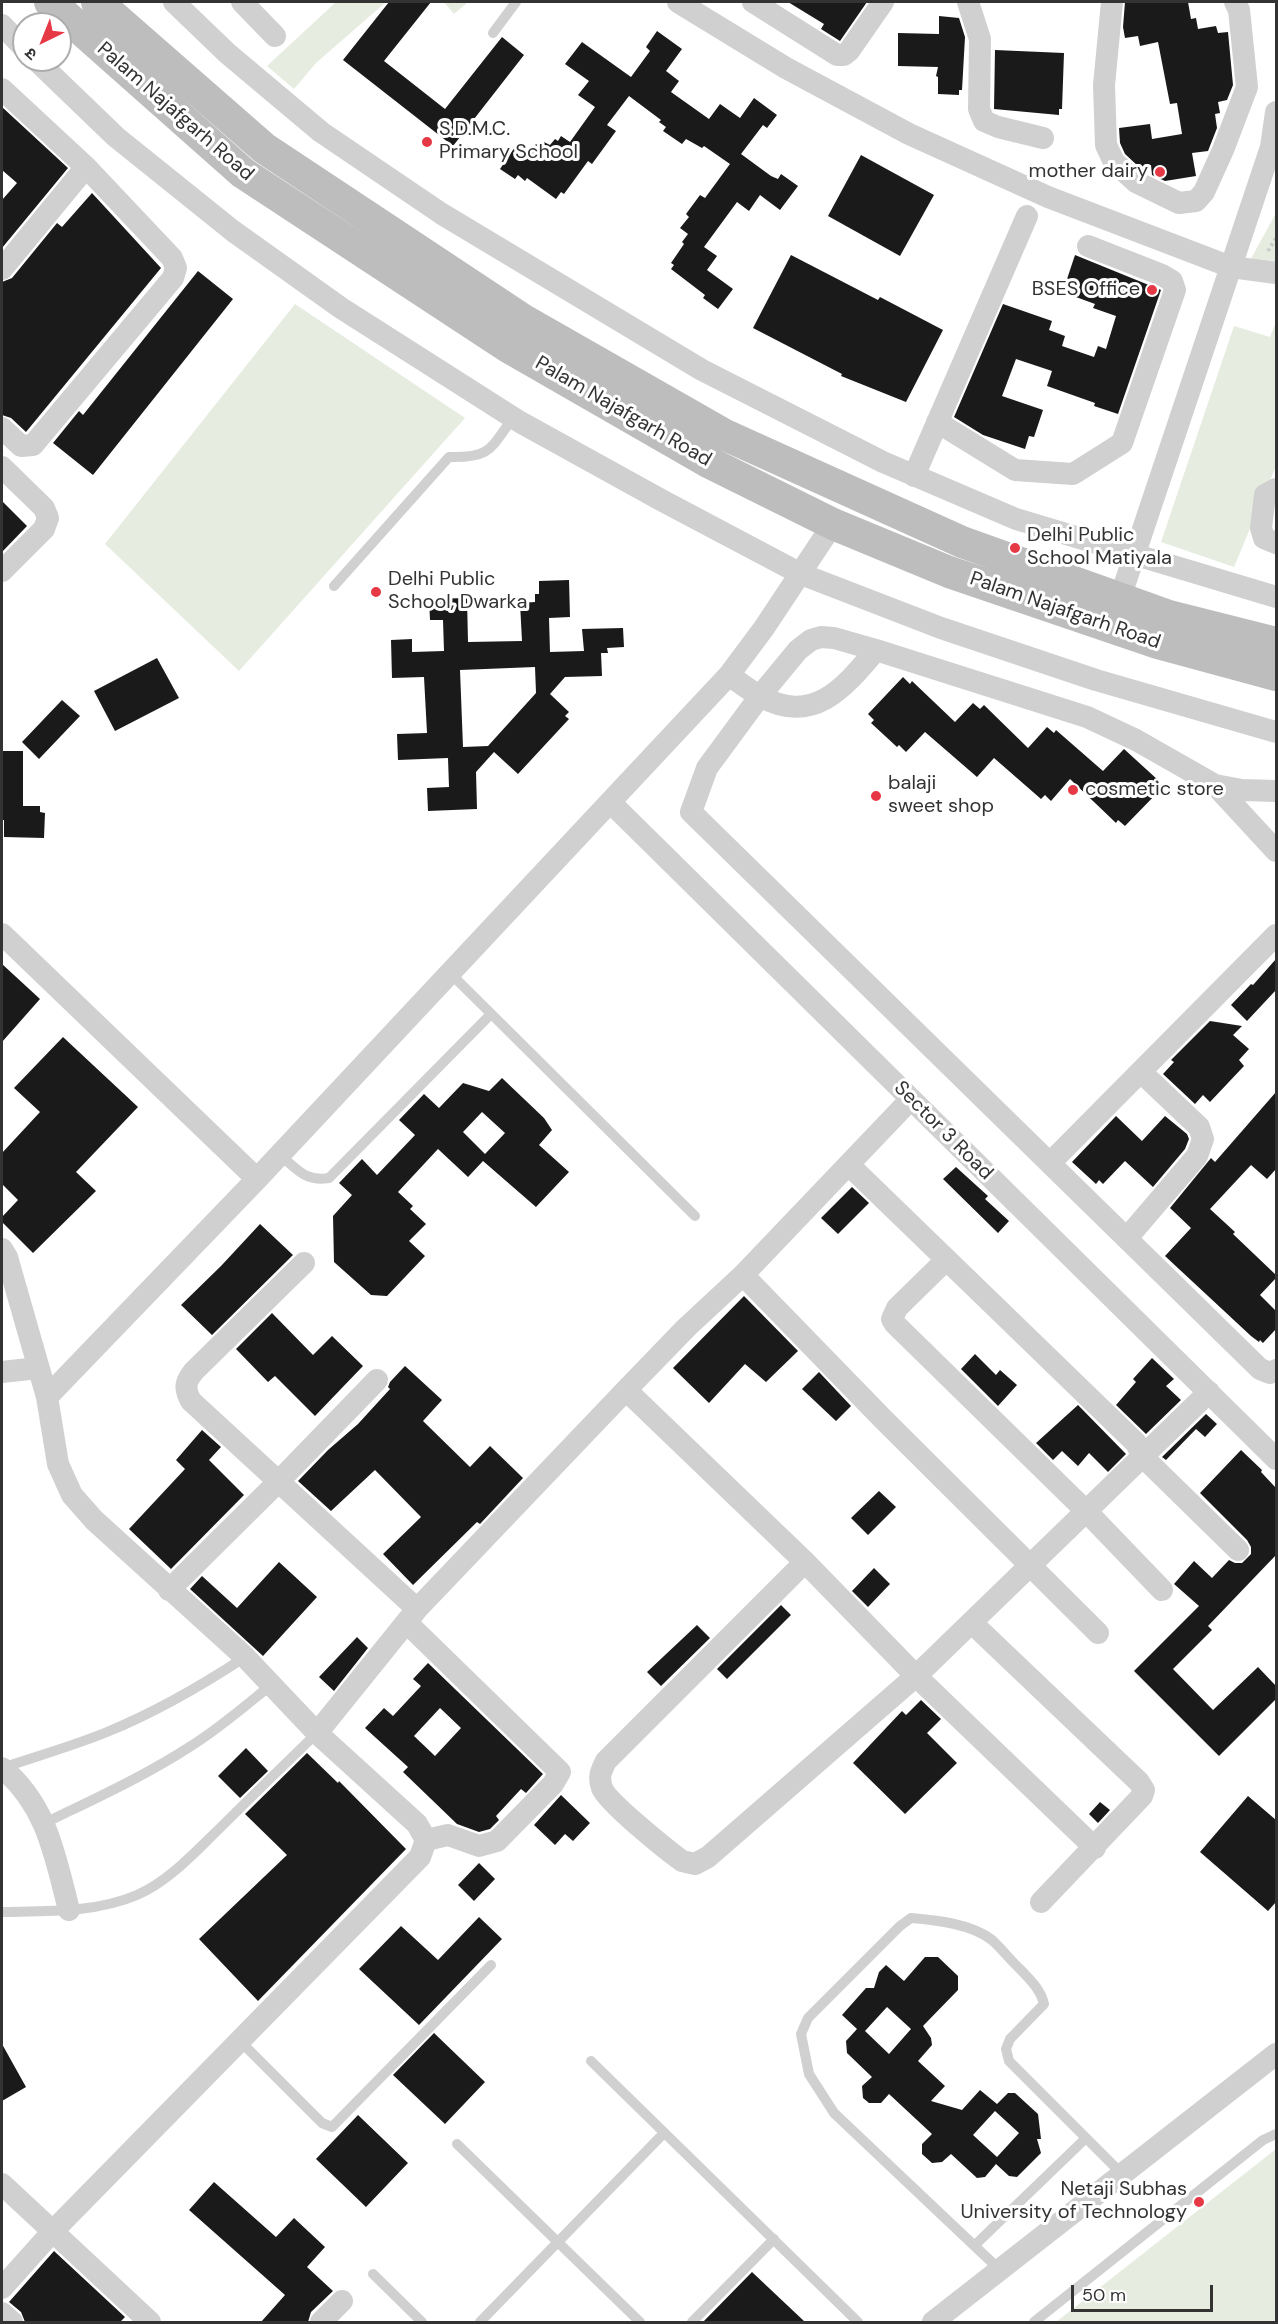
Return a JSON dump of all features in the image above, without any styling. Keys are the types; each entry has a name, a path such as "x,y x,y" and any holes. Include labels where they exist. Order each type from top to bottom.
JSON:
{"main road":[{"name":"Palam Najafgarh Road","path":"50,2 243,173 508,347 708,462 833,524 949,572 1158,643 1276,675"},
{"name":"Palam Najafgarh Road","path":"97,2 264,148 525,321 723,434 962,542 1169,616 1276,644"}],"street":[{"path":"174,2 227,53 321,132 442,214 702,370 883,462 1016,519 1276,597"},
{"path":"242,2 275,36"},
{"path":"678,2 705,9 786,68 909,134 1048,197 1231,267 1276,273"},
{"path":"753,2 837,55 844,55 883,2"},
{"path":"968,2 980,39 979,109 984,121 998,127 1043,138"},
{"path":"1112,2 1104,85 1106,145 1114,162 1136,182 1179,203 1196,201 1204,192 1247,87 1239,10 1234,2"},
{"path":"48,72 116,137 233,231 341,308 513,418 663,501 801,574 941,628 1096,680 1276,732"},
{"path":"2,89 86,167 172,258 176,268 173,278 33,444 21,446 2,428"},
{"path":"1120,598 1271,147 1276,112"},
{"path":"2,269 86,167"},
{"path":"914,476 1027,216"},
{"path":"937,422 1015,470 1073,474 1122,443 1175,290 1172,281 1162,275 1088,246"},
{"path":"2,467 44,508 48,518 44,529 2,571"},
{"path":"1276,489 1265,495 1261,528 1264,538 1276,543"},
{"path":"47,1397 257,1179 729,675 801,574 833,524"},
{"path":"1276,851 1215,785 1136,740 1087,717 876,650 834,638 821,637 811,640 798,650 760,696 708,768 691,812 1260,1369 1270,1373 1276,1370"},
{"path":"729,675 760,696 796,708 815,705 833,695 850,680 876,650"},
{"path":"1215,785 1242,790 1276,791"},
{"name":"Sector 3 Road","path":"610,802 1276,1459"},
{"path":"1050,1163 1276,935"},
{"path":"4,941 257,1179"},
{"path":"1127,1238 1197,1156 1203,1139 1199,1127 1141,1072"},
{"path":"317,1733 412,1616 626,1390 850,1166 911,1099"},
{"path":"850,1166 945,1261 1136,1443 1142,1456 1238,1550"},
{"path":"2,1249 7,1257 47,1397 58,1464 72,1495 94,1520 245,1657 317,1733 417,1824 426,1840 420,1857 53,2231 2,2288"},
{"path":"945,1261 897,1308 892,1319 1086,1511 1162,1590"},
{"path":"303,1263 194,1371 187,1380 185,1390 191,1401 279,1482 412,1616 560,1772 553,1784 497,1841 479,1846 448,1835 426,1840"},
{"path":"743,1275 1098,1633"},
{"path":"2,1372 38,1368"},
{"path":"169,1590 279,1482 377,1380"},
{"path":"626,1390 805,1562 916,1676 1095,1848"},
{"path":"805,1562 606,1761 599,1776 602,1790 613,1802 682,1861 695,1864 717,1850 916,1676 1209,1392"},
{"path":"972,1623 1139,1782 1144,1790 1142,1796 1095,1848 1041,1902"},
{"path":"2,1768 19,1783 45,1823 69,1910"},
{"path":"933,2322 1276,2054"},
{"path":"2,2184 53,2231 140,2319"},
{"path":"321,2322 342,2301"},
{"path":"2,2313 12,2322"}],"lane":[{"path":"493,33 516,2"},
{"path":"334,586 449,457 472,458 488,452 513,418"},
{"path":"450,973 695,1216"},
{"path":"279,1155 305,1177 315,1180 329,1178 491,1014"},
{"path":"2,1768 106,1732 154,1711 206,1683 245,1657"},
{"path":"45,1823 144,1774 192,1746 230,1719 271,1685"},
{"path":"2,1912 69,1910 107,1905 139,1895 162,1880 192,1854 317,1733"},
{"path":"1000,2270 834,2113 809,2074 801,2034 808,2018 900,1926 911,1918 975,1931 991,1940 1035,1985 1042,1994 1044,2004 1010,2039 1006,2049 1010,2061 1122,2174"},
{"path":"240,2041 322,2123 332,2127 491,1965"},
{"path":"591,2061 858,2322"},
{"path":"480,2322 664,2133"},
{"path":"1034,2322 1263,2140 1276,2134"},
{"path":"975,2246 1086,2138"},
{"path":"457,2144 640,2322"},
{"path":"692,2322 774,2240"},
{"path":"373,2274 422,2322"}],"shaded area":[{"path":"336,2 386,2 316,63 294,89 267,66"},
{"path":"444,2 468,2 454,14"},
{"path":"1276,213 1276,266 1248,264"},
{"path":"295,304 465,418 239,671 105,544"},
{"path":"1276,322 1276,466 1234,567 1161,542 1234,326 1270,337"},
{"path":"1276,2149 1276,2322 1056,2322"}],"building":[{"path":"389,2 431,2 384,61 445,109 502,37 524,55 453,146 343,60"},
{"path":"788,2 867,2 840,41 821,29 824,24"},
{"path":"1125,2 1188,2 1191,19 1196,18 1198,29 1216,26 1218,33 1228,32 1233,85 1227,100 1218,102 1220,113 1215,114 1217,128 1208,151 1192,153 1196,176 1165,181 1152,175 1151,165 1139,167 1125,154 1120,143 1119,128 1150,124 1152,139 1182,134 1177,103 1170,104 1158,42 1140,46 1138,36 1125,38 1123,27"},
{"path":"939,16 959,18 965,37 962,90 959,90 959,95 938,94 938,77 936,76 938,67 898,66 898,33 939,34"},
{"path":"657,31 682,49 666,71 679,81 671,92 709,119 720,104 740,118 754,98 777,115 767,128 763,125 741,154 771,176 778,179 781,174 798,186 780,210 760,195 749,211 737,202 704,247 717,256 707,270 733,289 718,309 703,298 705,295 671,269 674,265 671,263 688,234 680,228 689,217 686,214 700,195 705,198 730,164 704,146 702,148 686,139 682,144 663,131 666,127 659,122 661,120 629,96 607,125 616,131 592,164 588,161 564,194 561,192 556,199 527,178 525,181 518,175 515,179 500,169 515,147 524,154 526,150 530,153 536,144 540,147 544,142 550,145 555,139 558,141 561,136 570,142 595,107 578,95 589,81 565,64 582,42 631,77 650,51 646,47"},
{"path":"995,50 1064,53 1062,109 1059,109 1059,115 994,109"},
{"path":"2,107 68,168 2,248 2,200 17,183 2,170"},
{"path":"861,155 934,195 900,256 828,216"},
{"path":"92,193 161,268 26,432 11,418 2,415 2,282 12,278 57,223 62,227"},
{"path":"791,255 878,300 880,297 943,330 906,402 841,376 842,374 753,328"},
{"path":"1075,255 1161,290 1118,414 1047,386 1052,371 1016,359 1002,396 1043,410 1034,437 1029,436 1025,449 983,435 954,417 1003,304 1052,321 1049,330 1065,336 1062,346 1094,357 1098,346 1106,349 1116,316 1093,308 1095,304 1065,293 1068,285 1065,285"},
{"path":"198,271 233,299 93,475 53,443 79,411 83,415"},
{"path":"2,501 27,526 2,552"},
{"path":"569,580 570,617 549,618 550,652 584,651 582,629 623,628 624,647 607,648 608,653 601,653 602,676 565,677 550,694 569,712 565,716 569,719 518,774 494,752 476,772 477,809 428,811 427,788 449,787 448,758 398,760 397,734 427,733 424,677 392,678 391,640 412,639 412,652 444,651 443,620 430,620 429,599 467,598 468,642 522,641 520,603 535,602 535,594 539,594 539,581","holes":["535,667 536,693 488,746 463,747 460,670"]},
{"path":"157,658 179,698 115,731 94,691"},
{"path":"903,677 910,684 912,681 955,722 973,703 980,709 984,705 1028,748 1047,727 1054,733 1056,730 1103,771 1124,749 1158,780 1154,784 1160,790 1125,826 1118,820 1116,823 1070,779 1051,801 1045,795 1041,799 994,758 977,777 925,732 906,752 899,745 897,747 871,723 874,720 868,714"},
{"path":"62,700 80,716 39,759 22,742"},
{"path":"2,751 23,751 23,806 40,806 40,812 45,813 44,838 4,837"},
{"path":"1276,959 1276,990 1247,1021 1231,1005"},
{"path":"2,964 40,999 2,1042"},
{"path":"1210,1021 1242,1026 1233,1035 1249,1049 1239,1060 1244,1066 1210,1102 1203,1095 1195,1104 1163,1074 1174,1062 1171,1060"},
{"path":"63,1037 138,1107 76,1172 96,1191 33,1253 2,1222 2,1217 18,1200 2,1184 2,1153 40,1112 14,1088"},
{"path":"502,1078 544,1118 552,1130 539,1145 569,1172 536,1207 483,1161 468,1177 438,1149 398,1192 413,1206 410,1209 426,1224 409,1241 425,1256 387,1296 371,1295 334,1262 333,1216 352,1195 339,1183 362,1159 377,1175 415,1135 399,1120 424,1094 439,1108 463,1083 489,1091","holes":["482,1112 505,1133 485,1154 463,1132"]},
{"path":"1276,1092 1276,1169 1267,1179 1251,1165 1210,1209 1276,1275 1276,1278 1260,1295 1276,1311 1276,1329 1263,1343 1251,1336 1165,1256 1191,1228 1170,1208 1211,1158 1215,1162"},
{"path":"1116,1116 1142,1141 1165,1116 1187,1134 1189,1139 1185,1149 1153,1187 1125,1161 1103,1184 1099,1180 1096,1184 1072,1162"},
{"path":"956,1167 988,1196 985,1199 1009,1221 998,1233 943,1179"},
{"path":"852,1187 869,1203 838,1234 821,1218"},
{"path":"260,1224 293,1255 212,1335 181,1305"},
{"path":"744,1296 798,1351 766,1382 745,1364 709,1403 673,1368"},
{"path":"272,1313 313,1355 332,1336 363,1366 315,1416 275,1376 268,1382 236,1349"},
{"path":"975,1354 996,1375 1000,1370 1017,1385 998,1406 961,1369"},
{"path":"1152,1358 1174,1379 1166,1386 1181,1400 1146,1434 1116,1405 1136,1382 1133,1379"},
{"path":"405,1366 442,1400 423,1421 470,1467 490,1446 523,1478 480,1524 477,1522 413,1585 383,1554 421,1517 375,1470 331,1511 298,1481 328,1450 358,1424 390,1389 388,1387 390,1382"},
{"path":"819,1372 851,1406 836,1421 802,1389"},
{"path":"1078,1405 1126,1454 1108,1472 1089,1453 1078,1466 1062,1451 1053,1460 1036,1443"},
{"path":"1206,1414 1217,1424 1205,1437 1196,1429 1166,1460 1162,1457"},
{"path":"202,1430 221,1447 209,1460 244,1495 171,1569 129,1529 185,1469 176,1460"},
{"path":"1241,1450 1262,1470 1261,1472 1276,1488 1276,1555 1208,1626 1212,1630 1173,1669 1213,1710 1258,1667 1276,1686 1276,1699 1219,1756 1134,1671 1199,1606 1174,1584 1194,1561 1212,1578 1229,1560 1242,1563 1251,1554 1251,1547 1247,1540 1200,1493"},
{"path":"879,1491 896,1507 868,1535 851,1518"},
{"path":"279,1562 317,1597 263,1656 190,1589 202,1576 237,1608"},
{"path":"874,1568 890,1584 868,1607 852,1591"},
{"path":"781,1605 791,1615 727,1679 717,1669"},
{"path":"697,1625 710,1638 661,1686 647,1672"},
{"path":"357,1637 368,1648 334,1691 319,1677"},
{"path":"428,1663 543,1774 526,1793 521,1789 496,1816 499,1820 490,1829 479,1832 457,1824 403,1772 408,1767 365,1728 384,1708 393,1716 421,1686 413,1679","holes":["440,1708 461,1728 435,1756 414,1736"]},
{"path":"921,1700 941,1719 927,1733 957,1763 905,1814 853,1763 902,1711 906,1715"},
{"path":"246,1748 268,1771 240,1798 218,1776"},
{"path":"307,1753 338,1783 339,1781 406,1849 258,2001 199,1939 287,1855 245,1814"},
{"path":"561,1795 590,1823 573,1841 565,1834 555,1845 534,1825"},
{"path":"1248,1796 1276,1820 1276,1902 1268,1911 1200,1852"},
{"path":"1100,1802 1110,1810 1098,1823 1089,1814"},
{"path":"479,1863 495,1879 474,1901 458,1885"},
{"path":"479,1917 502,1939 419,2025 359,1969 401,1926 438,1960"},
{"path":"925,1957 938,1957 958,1976 958,1990 923,2026 931,2038 932,2045 918,2061 945,2086 931,2101 962,2110 980,2090 997,2104 1008,2093 1015,2093 1038,2114 1041,2139 1037,2139 1041,2153 1017,2177 1009,2176 996,2164 985,2177 977,2178 951,2154 942,2162 932,2163 922,2154 922,2144 932,2134 889,2094 881,2103 869,2103 863,2098 862,2086 872,2077 847,2053 846,2041 857,2029 842,2015 866,1988 874,1988 879,1972 886,1965 904,1981","holes":["887,2007 911,2029 889,2054 865,2031","995,2111 1019,2133 997,2157 973,2135"]},
{"path":"434,2033 485,2082 445,2124 393,2075"},
{"path":"2,2044 26,2087 2,2101"},
{"path":"358,2115 408,2163 366,2207 316,2159"},
{"path":"214,2182 276,2237 294,2218 325,2247 307,2267 333,2291 311,2312 308,2322 261,2322 285,2295 189,2210"},
{"path":"54,2251 125,2317 120,2322 25,2322 21,2312 9,2302"},
{"path":"752,2272 805,2322 703,2322"}],"place":[{"name":"S.D.M.C. Primary School","path":"427,142"},
{"name":"mother dairy","path":"1160,172"},
{"name":"BSES Office","path":"1152,290"},
{"name":"Delhi Public School Matiyala","path":"1015,548"},
{"name":"Delhi Public School, Dwarka","path":"376,592"},
{"name":"cosmetic store","path":"1073,790"},
{"name":"balaji sweet shop","path":"876,796"},
{"name":"Netaji Subhas University of Technology","path":"1199,2202"}]}
